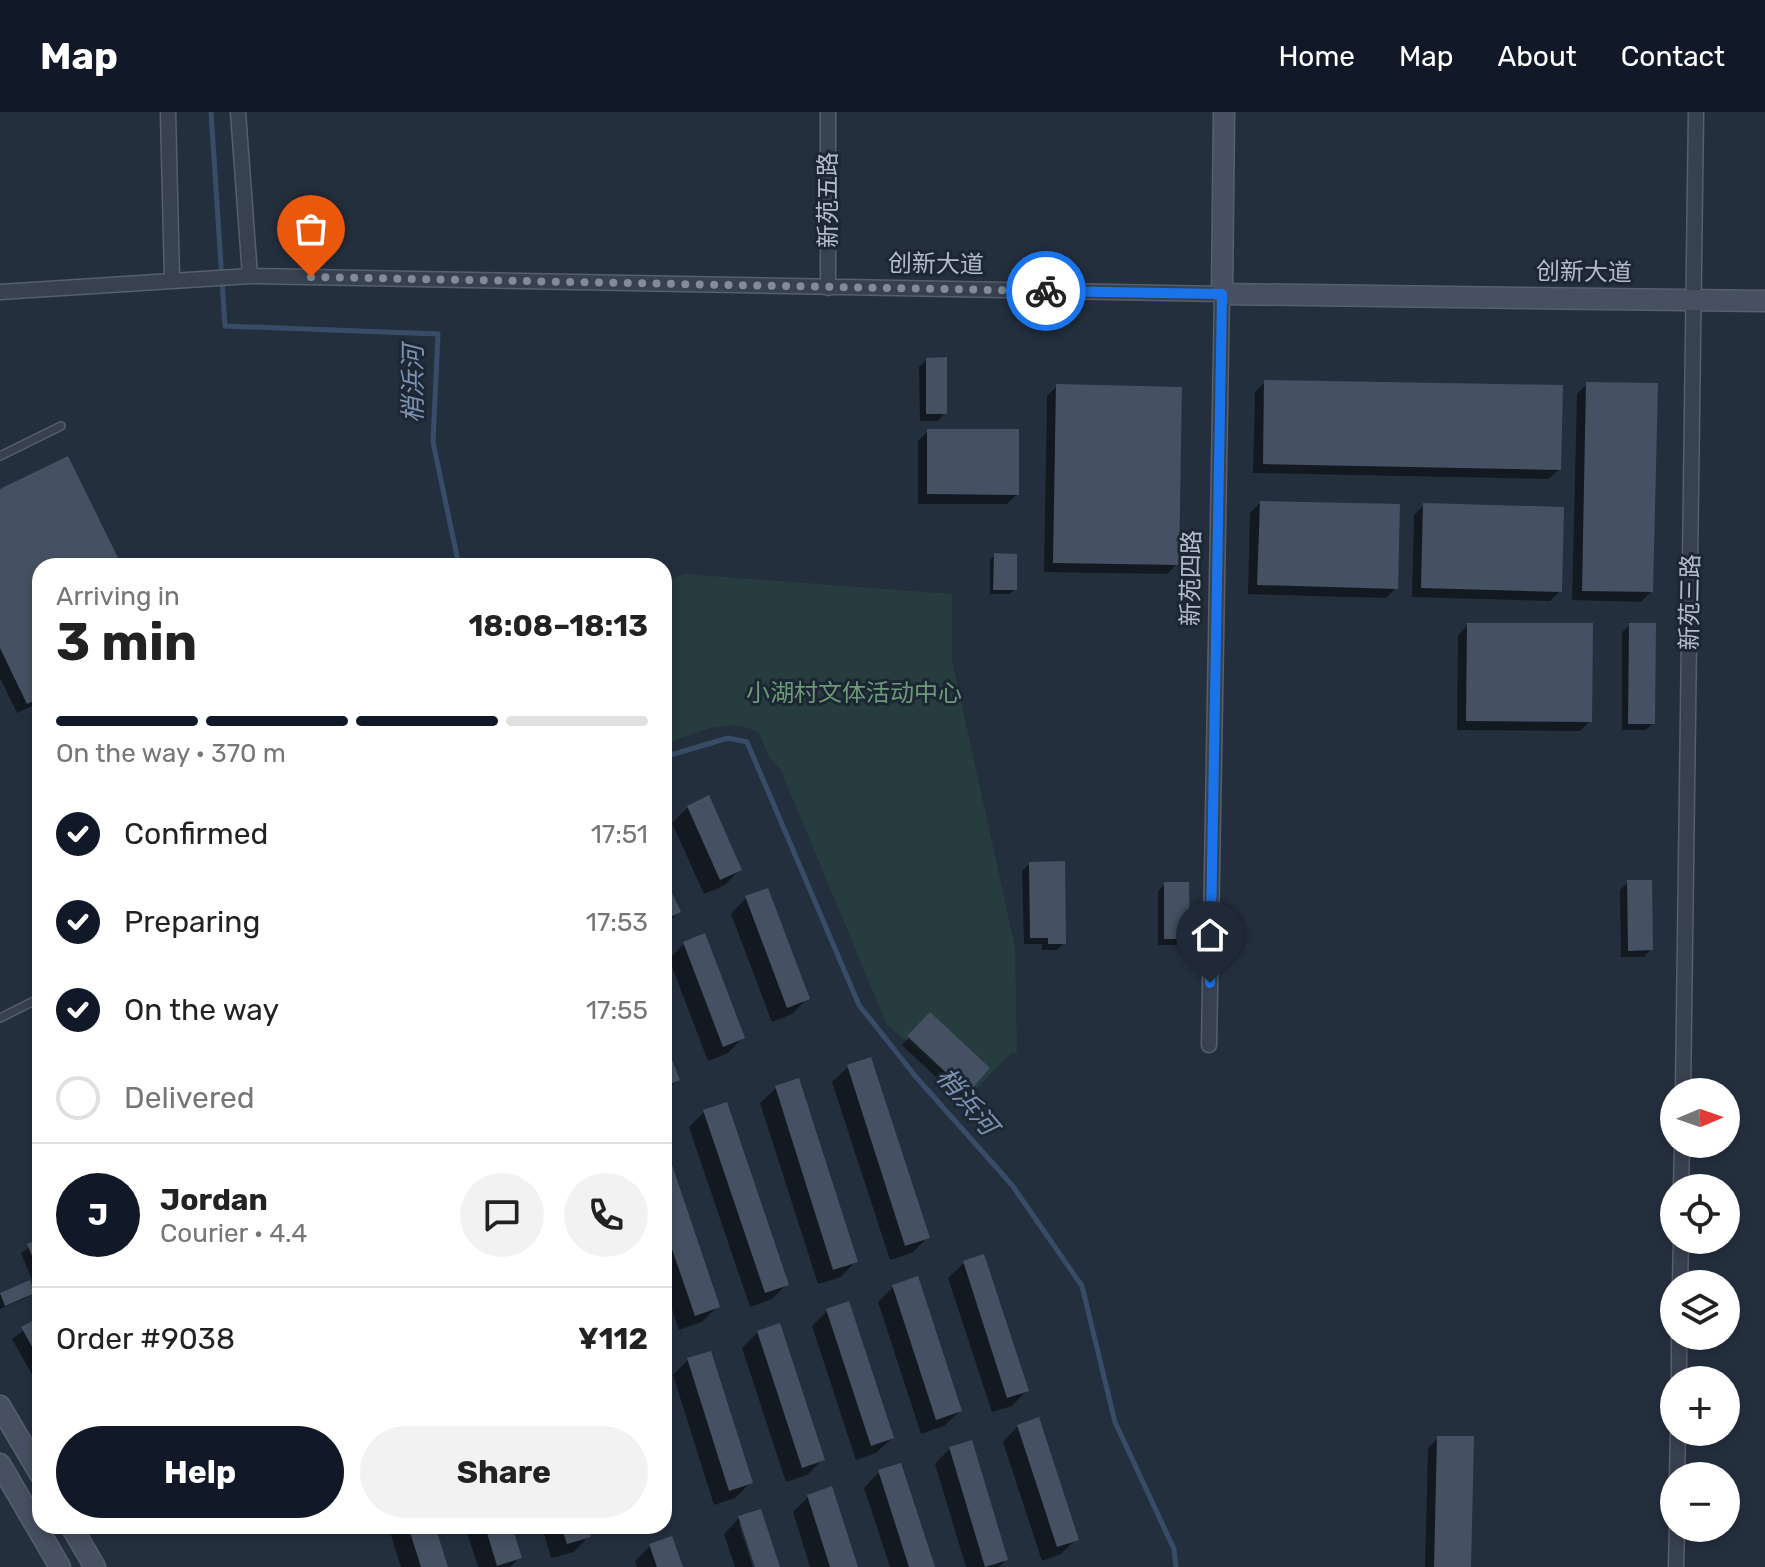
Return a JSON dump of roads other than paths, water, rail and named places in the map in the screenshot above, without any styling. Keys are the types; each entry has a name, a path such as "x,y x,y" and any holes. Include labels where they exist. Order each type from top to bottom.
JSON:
{"street":[{"path":"168,112 172,280"},
{"path":"238,112 250,276"},
{"name":"新苑五路","path":"828,112 828,288"},
{"name":"新苑四路","path":"1209,1045 1224,112"},
{"name":"新苑三路","path":"1683,1078 1696,112"},
{"name":"创新大道","path":"0,292 250,276 828,288 1765,301"},
{"path":"0,1406 32,1460"},
{"path":"0,1464 32,1519"},
{"path":"41,1534 60,1567"},
{"path":"76,1534 95,1567"},
{"path":"1676,1567 1677,1542"}],"lane":[{"path":"0,456 61,426"},
{"path":"0,1018 32,1002"}],"waterway":[{"name":"梢浜河","path":"211,112 225,326 438,334 433,442 457,558"},
{"name":"梢浜河","path":"672,755 728,738 747,742 859,1005 916,1077 1012,1185 1082,1286 1115,1422 1174,1549 1176,1567"}],"park label":[{"name":"小湖村文体活动中心","path":"854,693"}]}
